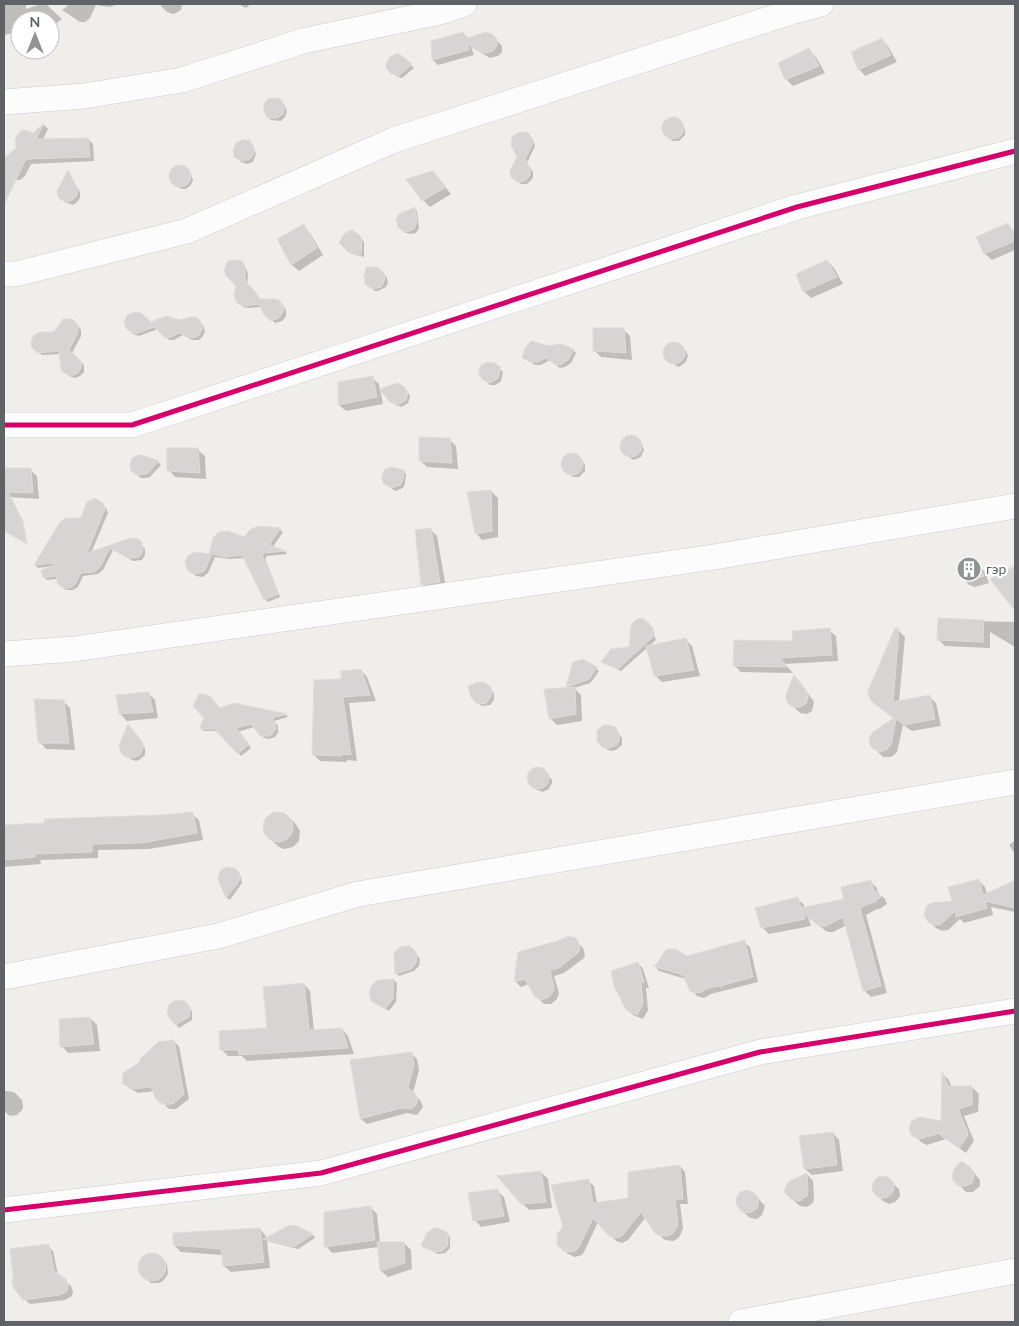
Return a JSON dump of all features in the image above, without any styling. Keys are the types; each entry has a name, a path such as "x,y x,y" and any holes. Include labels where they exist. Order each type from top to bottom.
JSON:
{"street":[{"path":"4,102 84,96 182,80 304,41 444,11 464,4"},
{"path":"4,274 16,274 187,231 394,140 762,21 822,4"},
{"path":"4,426 132,426 797,207 1015,151"},
{"path":"4,654 74,648 705,559 1015,506"},
{"path":"4,977 218,936 358,894 1015,782"},
{"path":"4,1210 321,1173 760,1052 1015,1011"},
{"path":"741,1322 1015,1271"}],"building":[{"path":"463,32 466,39 485,32 492,34 497,39 497,46 493,51 483,53 467,44 469,50 432,60 431,41"},
{"path":"882,38 891,55 858,70 851,52"},
{"path":"809,48 819,66 785,80 778,63"},
{"path":"397,53 412,64 399,76 390,73 386,68 389,58"},
{"path":"269,98 280,99 284,104 283,114 277,118 267,118 264,111 264,104"},
{"path":"673,117 683,124 684,128 677,138 673,139 663,132 662,128 669,118"},
{"path":"44,123 37,137 39,139 88,138 90,157 26,159 4,205 4,158 16,148 15,140 22,130 33,133"},
{"path":"520,132 529,133 532,145 525,159 530,168 530,175 526,180 517,182 511,177 510,171 517,157 511,145 514,135"},
{"path":"242,140 250,140 254,150 254,154 250,159 243,161 234,157 233,150 236,143"},
{"path":"180,165 190,172 191,176 184,186 180,187 170,180 169,176 176,166"},
{"path":"68,170 78,191 76,197 69,202 61,200 58,197 57,191"},
{"path":"433,171 446,187 422,201 406,179"},
{"path":"415,207 417,221 413,230 406,232 400,229 396,220 399,214"},
{"path":"1008,223 1015,236 1015,241 984,254 976,237"},
{"path":"304,224 317,248 291,265 277,239"},
{"path":"352,230 362,238 361,255 348,252 339,243 344,234"},
{"path":"827,260 837,277 803,292 796,274"},
{"path":"228,261 242,261 245,267 245,281 260,299 280,301 284,309 279,318 271,321 264,315 259,304 245,306 238,304 234,295 236,286 226,276 224,270"},
{"path":"366,267 377,267 383,272 385,278 381,287 374,289 365,284"},
{"path":"134,312 141,313 151,322 166,316 180,320 190,317 198,318 202,324 202,330 198,336 192,338 179,333 165,338 154,327 138,333 132,333 126,328 124,322 127,315"},
{"path":"63,319 74,320 78,326 78,332 69,350 81,361 81,368 74,375 68,375 62,371 59,351 38,353 31,345 34,335 40,332 54,332"},
{"path":"593,328 624,328 626,353 593,351"},
{"path":"531,341 549,346 561,344 574,349 568,360 562,364 556,365 546,358 538,362 531,362 522,358 525,348"},
{"path":"674,342 682,345 685,353 682,361 674,364 666,361 663,353 666,345"},
{"path":"488,362 495,363 501,368 498,378 489,383 479,375 481,365"},
{"path":"373,376 377,397 338,405 338,382"},
{"path":"398,383 405,387 408,394 406,400 398,405 390,402 379,389"},
{"path":"631,435 639,438 642,446 639,454 631,457 623,454 620,446 623,438"},
{"path":"419,437 450,438 452,463 419,461"},
{"path":"167,448 198,448 200,473 167,471"},
{"path":"572,453 582,460 583,464 576,474 572,475 562,468 561,464 568,454"},
{"path":"139,455 159,461 147,474 137,475 131,471 130,465 132,458"},
{"path":"391,467 404,470 403,480 400,485 391,488 383,483 382,477 384,470"},
{"path":"4,468 31,468 33,493 8,492 23,521 27,544 4,531"},
{"path":"491,490 492,531 475,534 467,492"},
{"path":"95,498 103,503 105,509 87,553 131,538 141,541 143,551 139,557 129,558 110,548 97,570 81,573 73,586 63,588 58,584 56,576 43,578 41,570 55,565 55,563 34,565 60,522 66,518 81,518 87,502"},
{"path":"259,526 281,528 269,545 286,551 264,553 262,555 278,594 264,600 242,555 225,557 212,554 203,572 196,574 189,572 187,569 185,562 188,556 195,552 209,554 213,538 219,532 228,531 244,537 251,529"},
{"path":"431,528 440,582 421,585 415,530"},
{"name":"гэр","path":"965,559 976,561 984,576 967,581 961,578 957,571"},
{"name":"гэр","path":"1015,566 1015,611 990,579"},
{"path":"642,618 649,623 654,636 618,669 601,662 611,649 629,647 632,624 637,619"},
{"path":"938,618 984,620 983,642 937,640"},
{"path":"830,628 832,655 780,658 788,667 733,666 734,640 793,641 792,631"},
{"path":"895,628 899,629 893,702 930,695 935,719 904,725 896,719 891,745 886,750 879,752 872,748 869,738 873,732 894,718 871,701 868,691"},
{"path":"686,638 694,670 654,676 646,646"},
{"path":"583,659 597,667 587,680 566,687 573,662"},
{"path":"361,669 370,695 343,697 351,755 312,755 314,680 341,679 341,671"},
{"path":"794,675 808,694 806,704 800,707 792,707 786,698"},
{"path":"484,682 492,689 491,697 483,704 476,703 471,697 468,686"},
{"path":"575,687 576,714 549,719 544,689"},
{"path":"149,692 153,712 119,714 116,695"},
{"path":"199,694 211,697 220,708 234,703 287,714 272,718 276,729 269,736 260,736 251,724 236,728 249,744 238,754 214,729 199,729 204,718 193,706"},
{"path":"34,699 64,700 69,743 38,743"},
{"path":"128,724 143,744 140,755 133,758 125,757 119,747"},
{"path":"604,725 616,727 619,734 617,745 610,748 602,747 597,741 597,730"},
{"path":"538,767 546,770 549,778 546,786 538,789 530,786 527,778 530,770"},
{"path":"193,812 197,833 141,843 92,844 92,852 34,854 35,857 4,860 4,825 44,823 45,819 162,815"},
{"path":"278,812 289,816 293,827 289,838 278,842 267,838 263,827 267,816"},
{"path":"227,867 237,870 240,879 226,898 218,877 221,870"},
{"path":"979,879 983,895 1015,880 1015,908 985,901 987,908 956,917 955,911 938,925 928,922 924,915 928,905 952,901 948,887"},
{"path":"871,880 874,892 878,891 881,897 876,902 860,908 881,986 863,991 843,917 826,926 822,926 803,913 805,919 761,928 755,908 798,897 801,908 844,899 841,887"},
{"path":"569,936 576,938 580,949 579,952 559,968 550,971 554,990 549,997 542,1000 535,997 525,979 514,982 518,952"},
{"path":"745,940 753,977 720,986 722,987 718,986 695,993 690,991 683,975 653,966 656,965 668,949 676,949 687,956"},
{"path":"410,946 415,951 417,955 416,963 411,969 395,974 394,953 400,947"},
{"path":"638,962 644,982 641,983 643,1004 637,1015 626,1010 614,986 611,971"},
{"path":"394,979 393,999 385,1009 371,1001 369,992 372,985 378,980"},
{"path":"304,983 309,1030 342,1028 348,1048 239,1055 238,1050 220,1050 219,1031 267,1028 263,987"},
{"path":"175,1000 185,1001 190,1007 190,1011 189,1017 175,1025 167,1012 169,1005"},
{"path":"90,1017 94,1044 60,1047 59,1019"},
{"path":"174,1040 184,1094 174,1103 166,1105 159,1102 151,1087 132,1089 122,1083 123,1073 140,1062 140,1059 158,1042"},
{"path":"412,1052 414,1064 408,1088 415,1093 418,1101 415,1106 411,1109 401,1108 360,1119 350,1060"},
{"path":"942,1071 948,1086 972,1086 972,1105 958,1109 968,1133 959,1148 940,1135 941,1133 919,1139 912,1136 909,1129 911,1122 920,1117 941,1121"},
{"path":"833,1132 837,1165 804,1169 799,1136"},
{"path":"961,1161 974,1172 972,1183 966,1186 958,1186 952,1177 954,1169"},
{"path":"680,1165 683,1199 675,1199 678,1222 672,1234 667,1236 658,1235 641,1212 620,1237 609,1236 593,1218 576,1250 573,1252 564,1251 557,1245 557,1234 563,1227 551,1185 589,1179 593,1203 628,1198 628,1172"},
{"path":"541,1171 546,1202 521,1204 497,1176"},
{"path":"807,1173 807,1196 800,1201 792,1200 784,1192 787,1184"},
{"path":"883,1176 891,1179 894,1187 891,1195 883,1198 875,1195 872,1187 875,1179"},
{"path":"498,1189 504,1216 473,1221 468,1193"},
{"path":"747,1190 759,1198 758,1206 750,1213 742,1212 736,1203 740,1192"},
{"path":"371,1206 375,1240 324,1247 324,1212"},
{"path":"290,1225 297,1226 313,1234 294,1247 263,1239"},
{"path":"260,1228 264,1262 223,1266 221,1249 173,1245 173,1233"},
{"path":"436,1228 448,1233 448,1245 442,1251 434,1252 421,1246 427,1233"},
{"path":"377,1242 404,1242 405,1263 380,1271"},
{"path":"49,1244 54,1271 66,1279 67,1291 60,1295 23,1300 13,1287 10,1249"},
{"path":"152,1253 162,1257 166,1267 162,1277 152,1281 142,1277 138,1267 142,1257"}],"cycle path":[{"path":"4,425 132,425 797,207 1015,151"},
{"path":"4,1210 321,1173 760,1052 1015,1011"}],"place":[{"name":"гэр","path":"969,569"}]}
